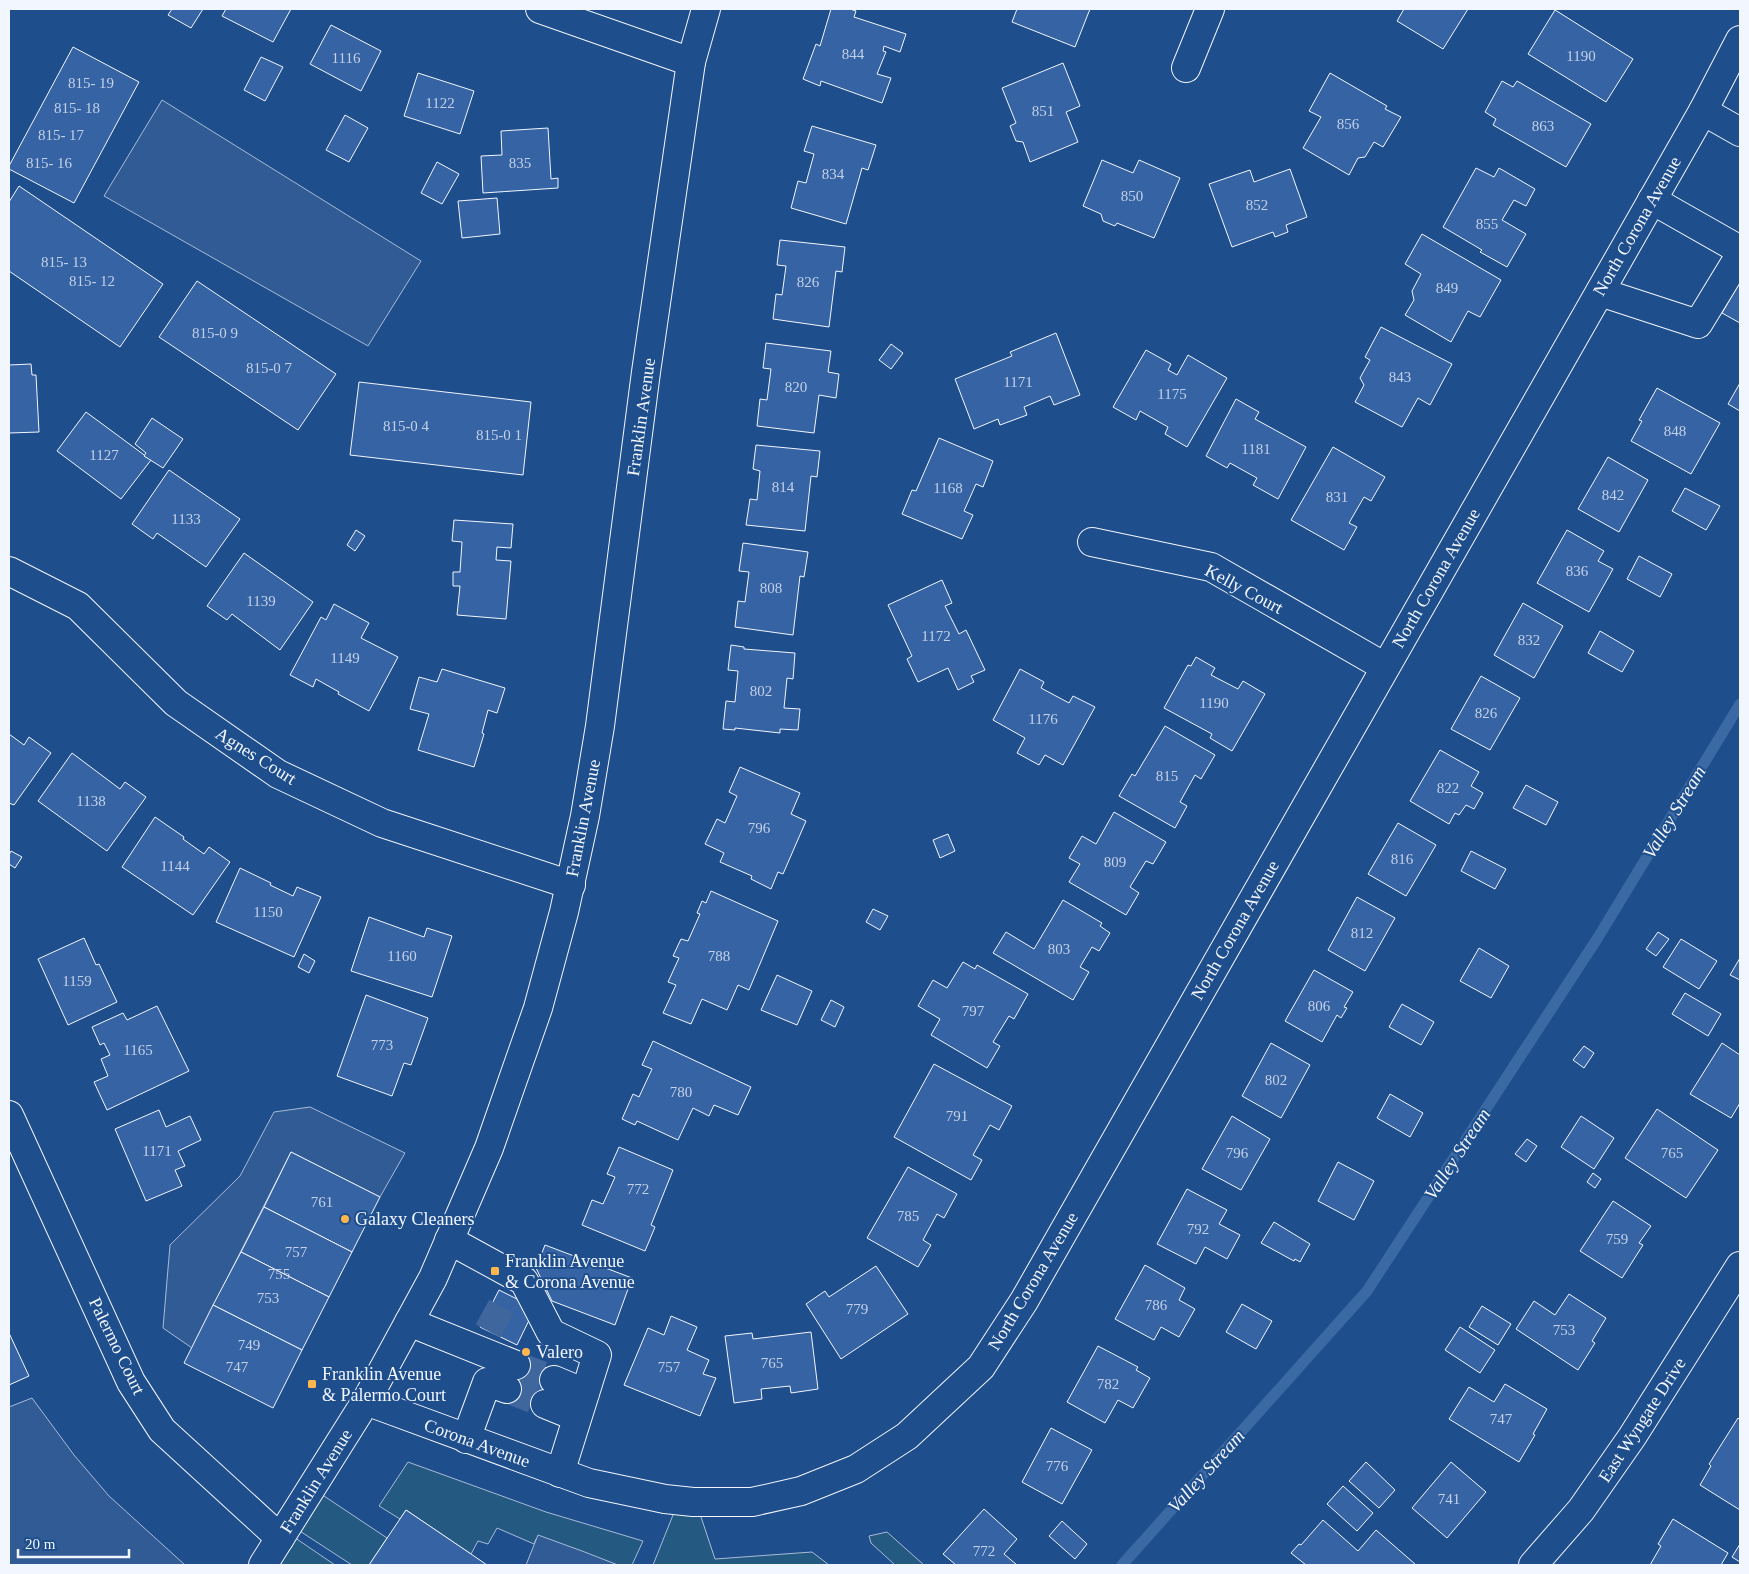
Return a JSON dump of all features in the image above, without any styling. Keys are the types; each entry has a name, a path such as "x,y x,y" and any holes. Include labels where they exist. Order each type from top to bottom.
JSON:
{"main road":[{"path":"540,9 691,62"},
{"name":"Franklin Avenue","path":"263,1565 366,1401 433,1278 489,1148 538,1008 571,885 585,816 600,726 645,382 691,62 706,9"},
{"path":"1186,68 1210,9"},
{"path":"1740,40 1703,111 1740,132"},
{"name":"North Corona Avenue","path":"589,1484 664,1499 693,1502 752,1502 801,1491 856,1469 907,1436 981,1367 1024,1301 1703,111"},
{"path":"1652,200 1740,250"},
{"path":"1600,292 1698,324 1740,255"},
{"name":"Kelly Court","path":"1092,542 1211,567 1385,668"},
{"name":"Agnes Court","path":"9,571 78,606 176,704 278,774 382,823 571,885"},
{"name":"Palermo Court","path":"9,1115 131,1382 162,1430 280,1538"},
{"path":"450,1240 512,1286 524,1281 551,1333 597,1355 560,1473"},
{"name":"East Wyngate Drive","path":"1533,1565 1581,1510 1632,1437 1740,1266"},
{"path":"409,1322 496,1362 466,1439"},
{"path":"549,1392 581,1405"},
{"name":"Corona Avenue","path":"366,1401 589,1484"}],"shaded area":[{"path":"162,100 421,261 368,346 104,196"},
{"path":"310,1107 405,1153 380,1197 291,1152 192,1348 163,1328 170,1245 240,1176 274,1112"},
{"path":"32,1398 74,1455 109,1496 185,1565 9,1565 9,1407"},
{"path":"408,1462 546,1512 643,1541 632,1565 603,1565 536,1539 534,1544 497,1528 488,1544 478,1541 471,1554 406,1510 400,1519 379,1506"},
{"path":"312,1488 387,1538 369,1565 352,1565 289,1524"},
{"path":"679,1500 696,1502 715,1559 812,1552 829,1565 653,1565"},
{"path":"285,1531 335,1565 279,1565"},
{"path":"887,1532 924,1565 895,1565 871,1543 869,1536"},
{"path":"538,1535 582,1551 618,1565 526,1565"}],"building":[{"path":"172,9 203,9 191,28 168,15"},
{"path":"226,9 291,9 273,42 222,16"},
{"path":"831,9 850,9 856,11 854,17 906,34 900,52 884,46 883,51 886,52 877,74 891,78 882,103 821,81 820,86 803,79 816,44 820,46"},
{"path":"1017,9 1090,9 1075,47 1012,22"},
{"path":"1404,9 1468,9 1443,49 1397,21"},
{"path":"1555,10 1633,59 1606,102 1528,54"},
{"path":"331,25 381,51 361,91 310,64"},
{"path":"73,47 139,82 74,203 9,169"},
{"path":"261,57 283,67 265,101 244,90"},
{"path":"1063,63 1080,106 1066,112 1078,142 1030,162 1023,142 1016,141 1010,126 1016,123 1002,88"},
{"path":"418,73 474,91 460,134 404,116"},
{"path":"1330,73 1387,106 1385,109 1401,117 1383,147 1374,142 1365,157 1358,158 1349,175 1303,148 1321,117 1309,111"},
{"path":"1502,81 1513,87 1517,81 1591,124 1566,167 1493,125 1496,119 1485,112"},
{"path":"345,115 368,128 349,162 326,150"},
{"path":"812,126 876,145 868,170 862,168 846,224 791,208 798,181 806,183 814,154 804,151"},
{"path":"548,128 551,179 558,178 558,188 483,193 481,156 502,155 501,131"},
{"path":"1102,160 1133,173 1139,160 1180,178 1154,238 1117,223 1115,226 1103,221 1101,214 1083,206"},
{"path":"437,162 459,174 442,204 421,193"},
{"path":"1476,168 1494,177 1499,168 1535,189 1526,206 1514,200 1502,220 1526,234 1507,267 1480,252 1482,250 1443,227"},
{"path":"1290,169 1307,217 1286,225 1288,232 1275,237 1273,232 1232,247 1209,184 1250,170 1254,182"},
{"path":"19,186 163,284 120,347 9,271 9,202"},
{"path":"497,198 500,234 462,238 458,201"},
{"path":"1422,234 1501,280 1480,317 1468,311 1451,342 1405,315 1414,300 1412,291 1421,274 1405,264"},
{"path":"780,240 845,247 842,272 836,271 829,327 773,319 776,294 782,295 786,266 777,265"},
{"path":"197,281 336,374 298,430 159,337"},
{"path":"1740,282 1740,323 1722,313"},
{"path":"1381,327 1452,364 1430,405 1418,398 1402,427 1355,402 1364,385 1360,378 1370,360 1365,357"},
{"path":"1056,333 1080,395 1054,405 1050,396 1024,407 1027,415 1000,425 998,419 974,429 955,379 1012,356 1010,352"},
{"path":"766,343 831,351 828,372 839,374 836,398 819,395 814,433 757,426 760,399 767,400 771,369 763,368"},
{"path":"891,344 903,353 891,369 879,360"},
{"path":"1146,350 1171,364 1168,370 1177,375 1188,355 1227,378 1187,447 1165,434 1168,427 1140,411 1136,420 1113,407"},
{"path":"31,364 32,375 36,375 39,432 9,433 9,365"},
{"path":"359,382 531,402 523,475 350,455"},
{"path":"1740,383 1740,411 1728,404"},
{"path":"1657,388 1720,423 1691,474 1631,441 1642,421 1639,420"},
{"path":"1236,399 1259,412 1255,419 1306,447 1278,499 1253,485 1257,478 1230,463 1227,468 1206,456"},
{"path":"86,412 151,460 121,499 57,451"},
{"path":"152,418 183,439 163,468 144,456 146,453 135,444"},
{"path":"939,438 993,461 983,487 976,484 964,511 973,515 962,539 902,514 912,490 916,491"},
{"path":"756,445 820,451 817,477 811,476 805,531 746,525 750,499 757,500 760,471 753,469"},
{"path":"1333,447 1385,477 1371,501 1364,497 1349,523 1357,527 1344,550 1291,520"},
{"path":"1608,457 1648,480 1619,532 1578,509"},
{"path":"169,470 240,519 206,567 157,533 153,539 132,524"},
{"path":"1685,488 1720,506 1706,530 1672,511"},
{"path":"454,520 513,524 511,548 497,547 496,560 511,561 506,619 457,615 460,586 453,586 453,572 460,572 462,542 452,541"},
{"path":"356,530 365,536 355,551 347,545"},
{"path":"1567,530 1604,551 1598,561 1613,569 1589,612 1537,583"},
{"path":"743,543 808,552 804,577 800,576 793,635 735,627 738,601 745,602 749,572 739,571"},
{"path":"244,553 313,602 280,650 232,614 227,620 207,606"},
{"path":"1639,556 1672,574 1660,597 1627,579"},
{"path":"942,580 952,603 945,606 959,634 966,630 985,670 971,676 974,682 958,690 948,668 918,682 907,659 912,656 888,605"},
{"path":"1523,603 1563,626 1534,678 1494,655"},
{"path":"334,604 369,623 361,638 398,657 369,711 316,679 313,687 290,675 321,617 326,620"},
{"path":"1600,631 1634,651 1622,672 1588,653"},
{"path":"731,645 744,647 744,649 795,653 793,679 787,678 784,708 800,709 798,730 780,729 780,733 735,728 735,730 723,729 726,701 735,702 738,671 728,670"},
{"path":"1196,657 1215,668 1211,675 1238,689 1243,681 1265,694 1232,751 1210,738 1212,734 1164,708 1188,665 1191,666"},
{"path":"442,669 505,688 497,713 488,710 482,733 484,734 474,767 418,750 429,714 410,709 419,677 437,682"},
{"path":"1020,669 1044,682 1041,688 1069,703 1073,696 1095,707 1063,765 1045,755 1039,765 1017,753 1025,738 993,720"},
{"path":"1481,676 1520,698 1490,750 1451,729"},
{"path":"1165,726 1215,755 1201,779 1195,775 1180,802 1187,806 1175,828 1119,796 1132,774 1135,776"},
{"path":"9,734 24,745 29,737 51,753 14,805 9,803"},
{"path":"1440,750 1479,772 1471,786 1483,793 1474,809 1466,805 1459,815 1455,813 1449,824 1410,801"},
{"path":"72,753 120,789 125,782 146,797 107,851 38,801"},
{"path":"740,767 800,793 791,814 806,821 783,874 778,872 771,889 751,879 752,876 720,862 724,853 705,844 717,819 725,823 737,796 729,792"},
{"path":"1526,785 1558,802 1546,825 1513,808"},
{"path":"1114,812 1166,842 1153,864 1146,861 1130,887 1139,893 1126,915 1069,882 1080,864 1069,858 1082,836 1096,844"},
{"path":"155,817 184,837 183,839 204,854 209,847 230,862 193,915 122,867"},
{"path":"1398,823 1436,845 1406,896 1368,874"},
{"path":"948,834 955,851 940,858 933,840"},
{"path":"11,851 22,857 15,868 9,864"},
{"path":"1471,851 1506,869 1495,889 1461,871"},
{"path":"240,868 293,896 297,887 321,897 294,957 216,922"},
{"path":"711,891 778,921 749,990 738,985 727,1010 702,999 691,1024 663,1013 676,985 668,982 679,958 673,956 681,939 688,941 700,914 697,913 702,901 706,903"},
{"path":"1357,897 1395,918 1365,971 1328,950"},
{"path":"1063,900 1102,923 1100,926 1110,933 1099,951 1092,947 1080,967 1089,972 1073,1000 993,953 1006,932 1034,949"},
{"path":"873,909 888,916 880,930 866,922"},
{"path":"369,917 424,937 427,928 452,936 432,997 351,971"},
{"path":"1658,932 1669,939 1656,956 1646,949"},
{"path":"84,938 96,965 99,964 117,1002 68,1025 38,959"},
{"path":"1681,939 1717,961 1699,989 1663,967"},
{"path":"1479,948 1509,966 1491,998 1460,981"},
{"path":"304,954 315,961 309,973 298,967"},
{"path":"1740,958 1740,980 1730,975"},
{"path":"963,962 975,969 977,965 1028,994 1014,1019 1009,1016 993,1042 1000,1046 987,1068 931,1035 940,1019 918,1006 933,980 947,988"},
{"path":"1314,970 1353,992 1344,1007 1347,1008 1341,1018 1337,1015 1322,1042 1285,1021"},
{"path":"777,975 812,991 797,1025 761,1010"},
{"path":"1685,993 1721,1014 1708,1036 1672,1014"},
{"path":"366,995 428,1018 411,1065 404,1063 392,1096 337,1076"},
{"path":"831,1000 844,1007 835,1027 821,1020"},
{"path":"1402,1004 1434,1022 1421,1045 1389,1027"},
{"path":"157,1006 189,1071 107,1110 94,1082 108,1076 101,1059 110,1055 104,1043 100,1045 92,1027 123,1013 127,1020"},
{"path":"653,1041 751,1087 738,1115 714,1105 709,1116 693,1108 678,1140 637,1121 635,1125 622,1119 633,1094 639,1097 652,1069 642,1065"},
{"path":"1271,1043 1310,1065 1281,1118 1242,1096"},
{"path":"1722,1043 1740,1055 1740,1103 1731,1118 1690,1094"},
{"path":"1584,1046 1594,1053 1584,1068 1573,1060"},
{"path":"934,1064 1012,1106 999,1130 990,1125 973,1155 982,1160 971,1180 894,1137"},
{"path":"1390,1094 1423,1113 1410,1137 1377,1118"},
{"path":"1657,1109 1718,1150 1686,1198 1625,1158"},
{"path":"159,1110 166,1127 190,1116 201,1140 178,1151 185,1166 175,1170 182,1186 146,1201 115,1129"},
{"path":"1232,1116 1270,1139 1241,1190 1202,1169"},
{"path":"1581,1116 1614,1138 1594,1169 1561,1147"},
{"path":"1527,1139 1537,1146 1526,1162 1515,1154"},
{"path":"619,1147 673,1170 651,1225 655,1227 645,1251 582,1225 592,1200 603,1204 615,1177 607,1174"},
{"path":"291,1152 380,1197 352,1252 264,1207"},
{"path":"1338,1162 1374,1181 1354,1220 1318,1201"},
{"path":"908,1167 957,1194 944,1218 937,1214 923,1240 931,1245 918,1267 867,1238"},
{"path":"1593,1173 1601,1179 1595,1188 1587,1182"},
{"path":"1187,1189 1227,1210 1219,1224 1240,1235 1227,1259 1205,1247 1196,1264 1157,1244"},
{"path":"1613,1201 1651,1226 1639,1243 1643,1245 1622,1278 1580,1251"},
{"path":"264,1207 352,1252 329,1297 241,1252"},
{"path":"1274,1222 1310,1244 1300,1262 1295,1259 1294,1261 1261,1243"},
{"path":"545,1245 632,1278 615,1325 552,1301 536,1268"},
{"path":"241,1252 329,1297 302,1350 213,1305"},
{"path":"1145,1265 1185,1288 1179,1300 1195,1309 1179,1337 1161,1327 1154,1340 1115,1319"},
{"path":"876,1266 908,1314 841,1359 806,1304 825,1291 829,1297"},
{"path":"499,1290 535,1308 517,1345 480,1327"},
{"path":"1569,1294 1606,1318 1592,1341 1595,1343 1578,1370 1516,1329 1534,1301 1555,1315"},
{"path":"1242,1304 1272,1321 1256,1349 1226,1332"},
{"path":"213,1305 302,1350 273,1408 184,1363"},
{"path":"1482,1306 1511,1324 1498,1345 1469,1327"},
{"path":"671,1316 697,1327 687,1350 709,1360 703,1374 716,1378 700,1416 624,1385 648,1328 664,1335"},
{"path":"1460,1327 1495,1350 1480,1373 1445,1350"},
{"path":"811,1332 818,1389 791,1393 790,1386 761,1389 762,1399 734,1403 725,1336 752,1333 753,1339"},
{"path":"9,1333 29,1376 9,1385"},
{"path":"1098,1346 1138,1367 1136,1370 1150,1378 1133,1408 1118,1400 1105,1423 1067,1402"},
{"path":"519,1357 557,1372 543,1410 504,1396"},
{"path":"1505,1384 1547,1409 1533,1434 1535,1435 1519,1462 1449,1419 1469,1387 1494,1402"},
{"path":"1738,1418 1740,1420 1740,1510 1700,1485 1711,1466 1709,1464"},
{"path":"1051,1428 1092,1450 1062,1504 1022,1482"},
{"path":"1366,1462 1395,1490 1379,1508 1349,1481"},
{"path":"1451,1462 1486,1492 1447,1538 1412,1508"},
{"path":"1343,1486 1373,1513 1357,1531 1327,1504"},
{"path":"984,1509 1017,1539 1004,1554 1017,1565 956,1565 943,1554"},
{"path":"406,1510 471,1554 487,1565 369,1565"},
{"path":"1673,1519 1728,1553 1721,1565 1650,1565 1661,1546 1658,1544"},
{"path":"1323,1520 1358,1551 1376,1530 1415,1564 1306,1565 1291,1553 1299,1544 1301,1545"},
{"path":"1062,1521 1087,1544 1075,1559 1049,1536"},
{"path":"1740,1544 1740,1562 1732,1557"}],"waterway":[{"name":"Valley Stream","path":"1122,1565 1367,1291 1597,939 1740,704"}],"tunnel":[{"path":"488,1331 508,1295"},
{"path":"516,1365 554,1380"},
{"path":"507,1389 545,1404"}],"place":[{"name":"Galaxy Cleaners","path":"345,1219"},
{"name":"Franklin Avenue & Corona Avenue","path":"495,1271"},
{"name":"Valero","path":"526,1352"},
{"name":"Franklin Avenue & Palermo Court","path":"312,1384"}]}
